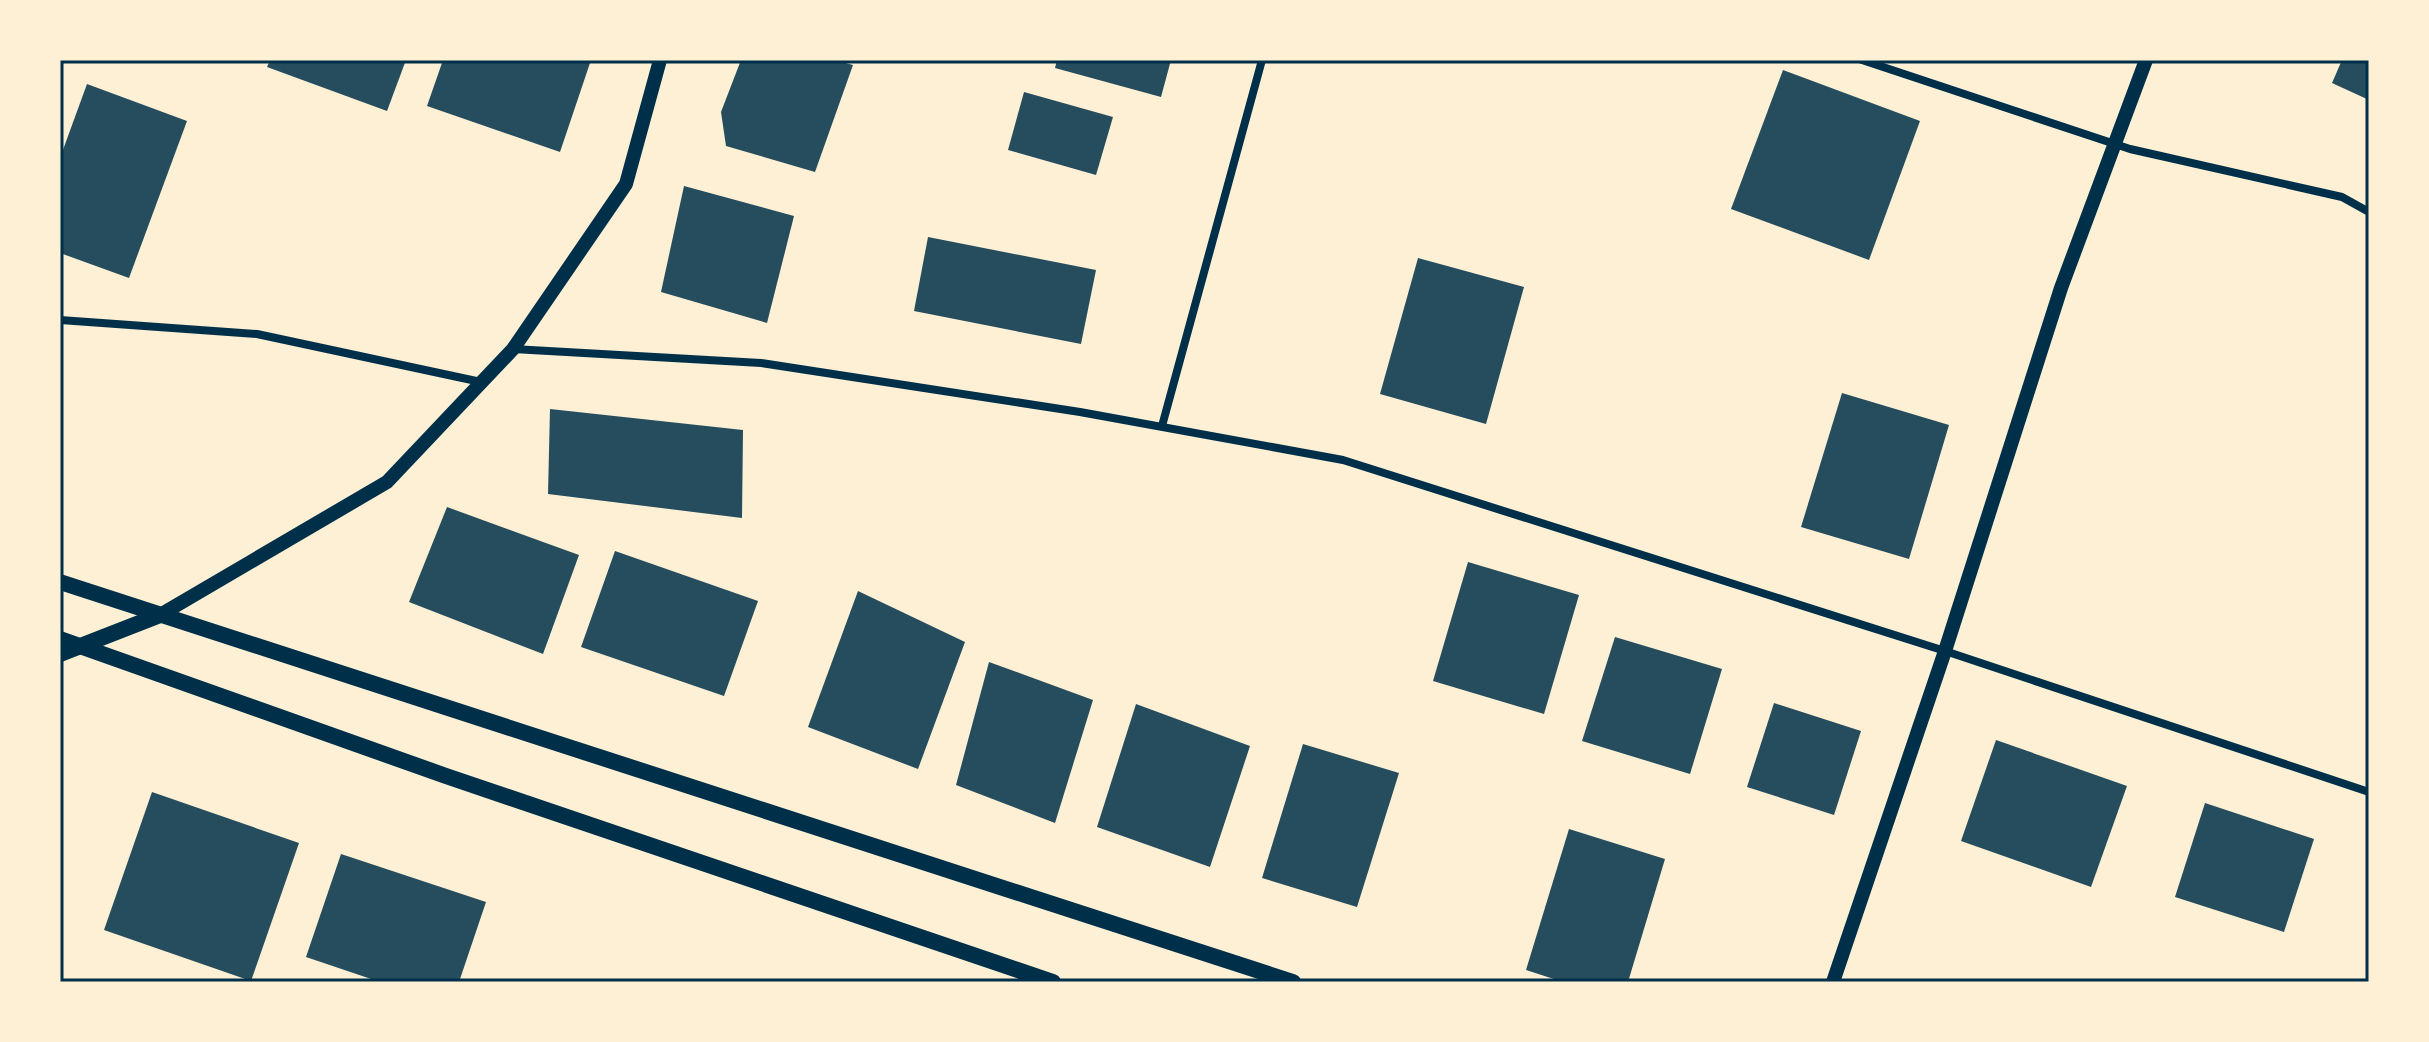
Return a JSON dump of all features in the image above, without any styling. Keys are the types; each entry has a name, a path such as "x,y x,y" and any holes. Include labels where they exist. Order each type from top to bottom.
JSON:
{"main road":[{"path":"60,582 1293,982"},
{"path":"60,654 160,615"},
{"path":"60,639 446,776 1053,982"}],"street":[{"path":"160,615 387,482 513,349 626,184 660,60"},
{"path":"1162,426 1262,60"},
{"path":"1862,60 2130,149 2342,197 2369,212"},
{"path":"1833,982 1945,651 2061,288 2146,60"},
{"path":"60,320 257,334 482,382"},
{"path":"513,349 761,363 1162,426 1343,460 1945,651 2369,792"}],"building":[{"path":"270,60 406,60 387,111 267,67"},
{"path":"443,60 580,60 590,63 560,152 427,106"},
{"path":"741,60 835,60 853,65 815,172 726,146 721,112"},
{"path":"1057,60 1171,60 1161,97 1055,68"},
{"path":"2342,60 2369,60 2369,100 2332,83"},
{"path":"1783,70 1920,121 1869,260 1731,209"},
{"path":"87,84 187,121 129,278 60,253 60,158"},
{"path":"1024,92 1113,117 1096,175 1008,150"},
{"path":"684,186 794,216 767,323 661,292"},
{"path":"928,237 1096,270 1081,344 914,311"},
{"path":"1418,258 1524,287 1486,424 1380,394"},
{"path":"1842,393 1949,425 1909,559 1801,527"},
{"path":"550,409 743,430 742,518 548,494"},
{"path":"447,507 579,555 543,654 409,602"},
{"path":"615,551 758,601 724,696 581,647"},
{"path":"1468,562 1579,595 1544,714 1433,681"},
{"path":"858,591 965,642 918,769 808,727"},
{"path":"1615,637 1722,669 1690,774 1582,741"},
{"path":"989,662 1093,700 1055,823 956,785"},
{"path":"1774,703 1861,731 1834,815 1747,787"},
{"path":"1136,704 1250,746 1210,867 1097,827"},
{"path":"1996,740 2127,786 2091,887 1961,841"},
{"path":"1303,744 1399,773 1357,907 1262,878"},
{"path":"152,792 299,843 251,981 104,930"},
{"path":"2205,803 2314,839 2284,932 2175,897"},
{"path":"1569,829 1665,859 1628,982 1563,982 1526,970"},
{"path":"341,854 486,902 459,982 380,982 306,957"}]}
